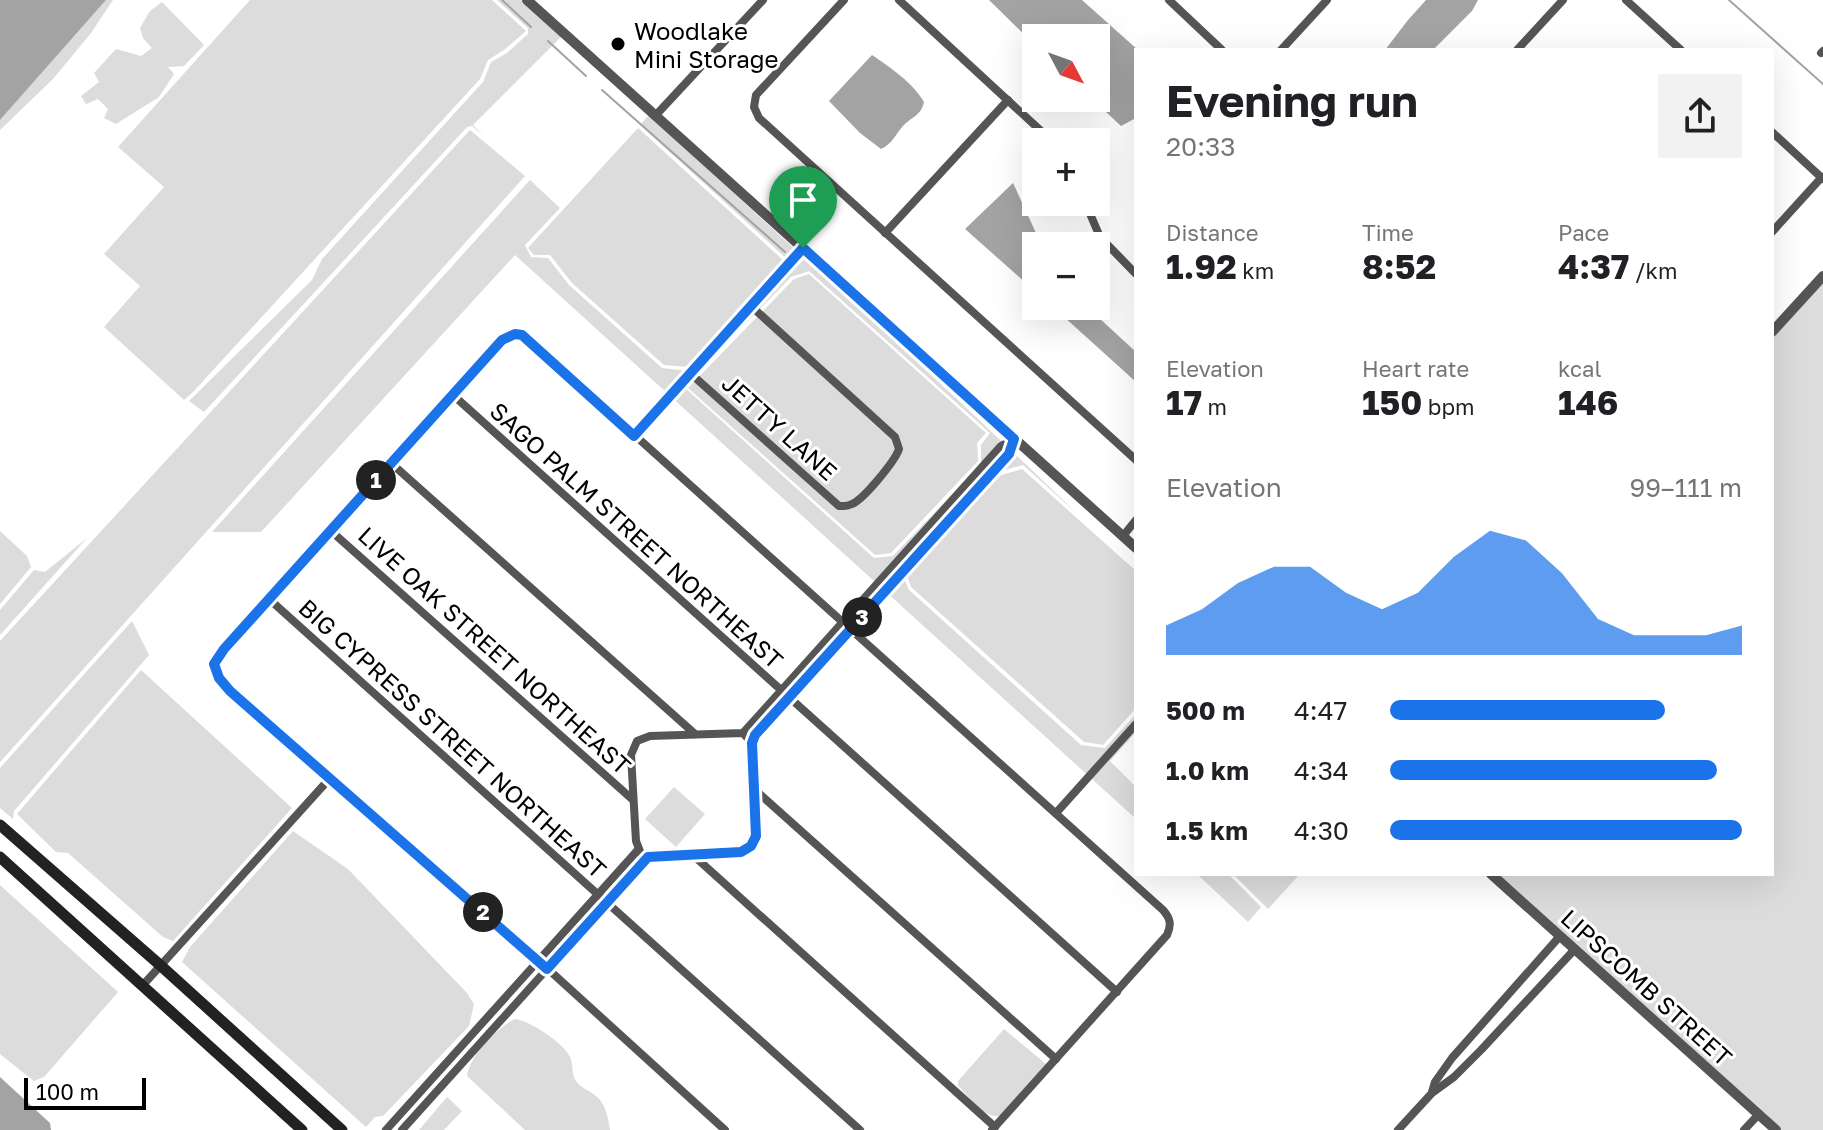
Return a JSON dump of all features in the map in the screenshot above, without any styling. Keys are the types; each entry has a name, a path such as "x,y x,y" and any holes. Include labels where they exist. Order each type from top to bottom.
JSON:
{"main road":[{"path":"0,825 342,1130"},
{"path":"0,857 302,1130"}],"street":[{"path":"527,0 1134,546"},
{"path":"656,115 763,0"},
{"path":"844,0 756,95 754,107 759,118 1134,458"},
{"path":"899,0 1038,128"},
{"path":"1169,0 1220,48"},
{"path":"1521,46 1563,0"},
{"path":"1626,0 1679,48"},
{"path":"1283,48 1322,2"},
{"path":"885,233 1008,100"},
{"path":"1774,134 1822,178 1774,230"},
{"path":"1091,216 1100,237 1134,272"},
{"path":"634,436 803,248"},
{"path":"1774,330 1823,276"},
{"name":"JETTY LANE","path":"690,373 839,506 849,506 857,501 898,453 895,437 751,306"},
{"path":"694,856 994,1129 1167,935 1171,924 1163,910 851,628 531,342 515,334 502,340 214,664 219,678 230,691 538,960 725,1130"},
{"name":"SAGO PALM STREET NORTHEAST","path":"453,395 1117,992"},
{"path":"386,1130 637,851 631,755 637,741 650,736 743,733 1001,446 1014,439"},
{"path":"637,851 648,857 694,856 741,852 751,846 756,836 752,743 760,728 1009,454 1014,439"},
{"path":"391,463 696,735"},
{"path":"965,486 974,493"},
{"path":"1123,536 1134,522"},
{"name":"LIVE OAK STREET NORTHEAST","path":"331,531 632,799"},
{"path":"909,548 917,555"},
{"name":"BIG CYPRESS STREET NORTHEAST","path":"269,599 860,1130"},
{"path":"1056,813 1134,726"},
{"path":"743,733 752,743"},
{"path":"143,985 331,777"},
{"path":"753,788 1056,1059"},
{"path":"402,1130 648,857"},
{"name":"LIPSCOMB STREET","path":"1493,876 1776,1130"},
{"path":"1398,1130 1432,1093 1454,1077 1502,1003 1560,936"},
{"path":"1432,1093 1435,1082 1448,1064 1469,1051 1575,949"},
{"path":"1744,1130 1759,1114"}],"shaded area":[{"path":"0,0 106,0 0,120"},
{"path":"106,0 113,0 91,33 53,79 0,130 0,120"},
{"path":"250,0 492,0 526,31 488,60 480,79 184,400 104,327 140,286 104,254 164,187 118,147"},
{"path":"497,0 521,0 561,37 473,125 484,136 472,126 467,127 204,412 189,401 312,280 322,259 483,82 491,62 507,53 528,34 528,28"},
{"path":"989,0 1082,0 1109,24 1022,24 1022,32"},
{"path":"1426,0 1478,0 1472,11 1435,48 1387,48"},
{"path":"162,2 204,45 184,66 168,67 174,74 159,97 116,124 104,118 108,109 98,99 86,104 81,96 99,82 94,73 116,49 141,56 152,48 143,38 140,28 150,11"},
{"path":"1110,25 1136,48 1134,119 1121,126 1106,112 1110,112"},
{"path":"872,55 907,82 924,102 918,113 881,149 860,133 829,101"},
{"path":"649,115 1080,516 1023,465 997,472 903,576 909,590 1081,745 1105,748 1134,716 1134,734 1110,761 1134,785 1134,817 515,255 261,532 212,532 530,180 560,208 525,245 531,257 548,258 569,285 662,368 688,371 788,260 640,125","holes":["809,271 990,433 981,445 981,464 893,556 874,558 684,387 791,277"]},
{"path":"638,128 784,261 688,367 664,365 572,283 550,255 534,255 528,248"},
{"path":"470,130 525,176 0,762 0,641"},
{"path":"1013,183 1022,203 1022,216 1028,216 1036,232 1022,232 1022,280 965,229"},
{"path":"809,274 986,433 977,443 978,461 891,553 875,555 688,388 794,279"},
{"path":"1823,277 1823,1130 1776,1130 1493,876 1774,876 1774,331"},
{"path":"1067,320 1101,320 1134,350 1134,380"},
{"path":"1022,469 1134,569 1134,710 1103,745 1084,742 911,587 907,576 998,476"},
{"path":"0,531 27,556 31,567 0,604"},
{"path":"87,538 0,635 0,610 34,570 45,572"},
{"path":"132,621 149,655 14,811 13,819 0,808 0,768"},
{"path":"141,670 292,808 173,941 163,937 68,853 56,852 17,814"},
{"path":"674,787 705,814 676,847 645,819"},
{"path":"293,831 348,869 474,1004 469,1026 383,1116 375,1117 366,1127 182,962 190,947"},
{"path":"1199,876 1230,876 1261,907 1248,922"},
{"path":"1235,876 1298,876 1268,909"},
{"path":"0,885 118,992 44,1077 34,1081 0,1054"},
{"path":"515,1019 537,1028 567,1052 576,1081 602,1103 610,1130 525,1130 467,1076 485,1043"},
{"path":"1004,1029 1046,1064 1001,1116 994,1116 977,1106 958,1086 958,1081"},
{"path":"0,1077 50,1123 51,1130 0,1130"},
{"path":"447,1097 462,1111 444,1130 419,1130"}],"waterway":[{"path":"502,0 531,27"},
{"path":"1729,0 1823,84"},
{"path":"548,41 586,76"},
{"path":"602,90 785,252"}],"place":[{"name":"Woodlake Mini Storage","path":"618,44"}],"route":[{"path":"803,248 1014,439 1009,454 755,735 752,743 756,836 751,846 741,852 648,857 547,969 230,691 219,678 214,664 224,649 502,340 515,334 522,335 634,436 803,248"}]}
